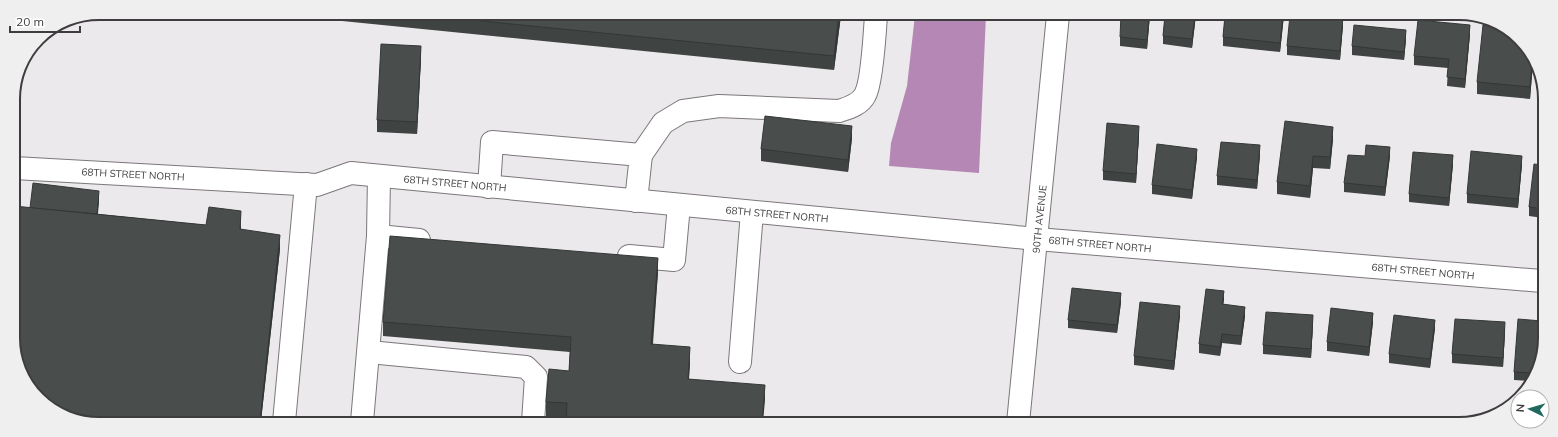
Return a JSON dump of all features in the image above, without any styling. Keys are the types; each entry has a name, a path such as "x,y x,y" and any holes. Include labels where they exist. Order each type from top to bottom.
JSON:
{"street":[{"path":"636,201 641,155 663,123 683,111 719,106 839,111 854,106 865,96 869,80 875,20"},
{"name":"90TH AVENUE","path":"1019,417 1058,20"},
{"path":"489,187 492,142 641,155"},
{"name":"68TH STREET NORTH","path":"20,168 317,185 351,174 379,176 1037,239 1538,281"},
{"path":"362,417 378,236 379,176"},
{"path":"284,417 306,184"},
{"path":"612,255 674,260 679,205"},
{"path":"740,362 752,212"},
{"path":"378,236 441,241"},
{"path":"369,352 526,367 536,377 533,417"}],"shaded area":[{"path":"914,20 986,20 979,173 889,166 891,143 907,86"}],"building":[{"path":"471,20 838,20 834,56"},
{"path":"1121,20 1149,20 1147,40 1120,37"},
{"path":"1165,20 1194,20 1192,39 1163,36"},
{"path":"1225,20 1282,20 1280,43 1223,37"},
{"path":"1290,20 1343,20 1340,51 1287,46"},
{"path":"1418,20 1470,25 1465,79 1447,77 1449,59 1414,56"},
{"path":"1354,25 1406,30 1404,52 1352,46"},
{"path":"1483,25 1486,25 1507,36 1522,51 1531,68 1530,87 1477,82"},
{"path":"381,44 421,46 417,122 377,120"},
{"path":"765,116 852,126 848,160 761,149"},
{"path":"1285,121 1333,127 1330,157 1313,156 1310,186 1277,182"},
{"path":"1107,123 1139,126 1136,174 1103,171"},
{"path":"1221,142 1260,145 1257,180 1217,176"},
{"path":"1157,144 1197,149 1192,190 1152,185"},
{"path":"1366,145 1390,147 1385,187 1344,183 1348,155 1365,156"},
{"path":"1471,151 1522,156 1518,199 1467,194"},
{"path":"1413,152 1453,155 1449,198 1409,194"},
{"path":"1534,164 1538,164 1538,208 1529,207"},
{"path":"33,183 99,191 97,214 30,208"},
{"path":"20,207 206,225 209,207 241,211 240,229 280,235 260,417 89,416 69,411 51,401 33,382 24,363 20,343"},
{"path":"390,236 658,258 651,344 690,347 688,379 765,385 762,417 566,417 567,403 546,402 549,369 569,371 571,337 383,322"},
{"path":"1072,288 1121,293 1117,325 1068,320"},
{"path":"1206,289 1224,291 1222,304 1245,307 1241,336 1222,334 1220,347 1199,344"},
{"path":"1140,302 1180,306 1174,361 1134,356"},
{"path":"1331,308 1373,313 1369,347 1327,342"},
{"path":"1266,312 1313,315 1311,349 1263,345"},
{"path":"1394,315 1435,320 1430,359 1389,354"},
{"path":"1455,319 1505,322 1503,358 1452,354"},
{"path":"1518,319 1538,321 1537,348 1532,368 1529,373 1514,372"}]}
